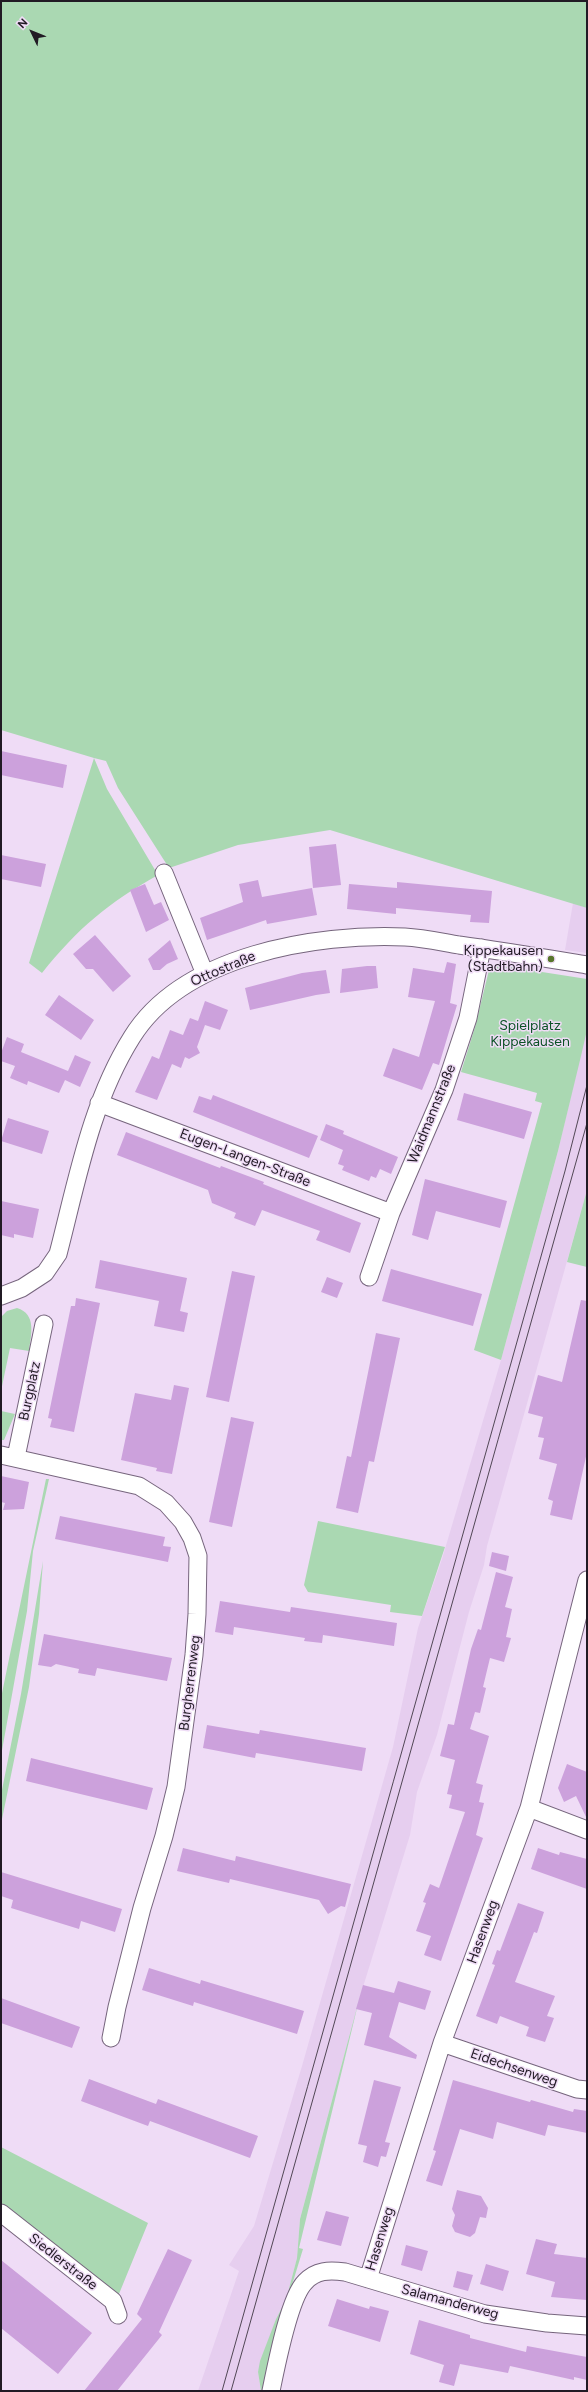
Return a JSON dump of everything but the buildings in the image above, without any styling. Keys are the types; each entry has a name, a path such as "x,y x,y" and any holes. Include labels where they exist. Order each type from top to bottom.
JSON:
{"street":[{"path":"164,873 205,974"},
{"name":"Ottostraße","path":"1,1296 22,1288 45,1273 58,1254 99,1103 132,1036 152,1011 175,991 205,974 267,951 325,940 406,937 587,965"},
{"name":"Waidmannstraße","path":"369,1277 391,1213 444,1090 468,1018 482,948"},
{"name":"Eugen-Langen-Straße","path":"99,1103 391,1213"},
{"name":"Burgplatz","path":"8,1456 44,1324"},
{"name":"Burgherrenweg","path":"8,1456 139,1486 166,1504 183,1522 192,1538 198,1556 199,1584 195,1642 176,1787 124,1980 111,2038"},
{"name":"Hasenweg","path":"368,2279 442,2043 529,1808 587,1580"},
{"path":"529,1808 587,1830"},
{"name":"Eidechsenweg","path":"442,2043 577,2089 587,2090"},
{"name":"Siedlerstraße","path":"1,2214 113,2302 118,2316"},
{"name":"Salamanderweg","path":"272,2391 295,2297 304,2282 316,2273 329,2270 345,2272 485,2314 547,2323 587,2326"}],"shaded area":[{"path":"573,903 587,908 587,953 565,950"},
{"path":"587,1027 587,1190 487,1546 484,1565 469,1612 437,1735 417,1792 410,1835 359,2000 300,2219 297,2258 286,2300 276,2319 258,2372 261,2391 198,2391 239,2271 229,2265 254,2226 302,2066 393,1747 418,1628 442,1559 501,1360 558,1151"}],"green space":[{"path":"1,1 587,1 587,908 330,830 238,845 169,868 118,788 106,761 1,730"},
{"path":"94,758 107,789 158,875 109,906 68,943 42,973 29,963"},
{"name":"Spielplatz Kippekausen","path":"497,965 587,979 587,1030 558,1151 501,1360 474,1350 542,1103 535,1101 537,1093 461,1072 475,1027 489,970"},
{"path":"587,1190 587,1267 567,1262"},
{"path":"17,1308 28,1315 30,1320 31,1332 29,1351 10,1348 1,1391 1,1317 7,1311"},
{"path":"1,1411 15,1414 4,1440 1,1440"},
{"path":"46,1479 49,1479 33,1551 27,1611 1,1756 1,1698"},
{"path":"318,1521 445,1547 422,1616 390,1612 391,1605 308,1592 304,1585"},
{"path":"43,1561 39,1614 29,1687 1,1824 1,1795 21,1694"},
{"path":"359,2000 299,2248 303,2249 277,2334 265,2391 261,2391 258,2372 260,2361 276,2319 286,2300 297,2258 300,2219"},
{"path":"1,2147 148,2223 112,2311 1,2222"}],"tram line":[{"path":"222,2391 565,1171 587,1085"},
{"path":"231,2391 587,1123"}],"place":[{"name":"Kippekausen (Stadtbahn)","path":"551,959"}]}
